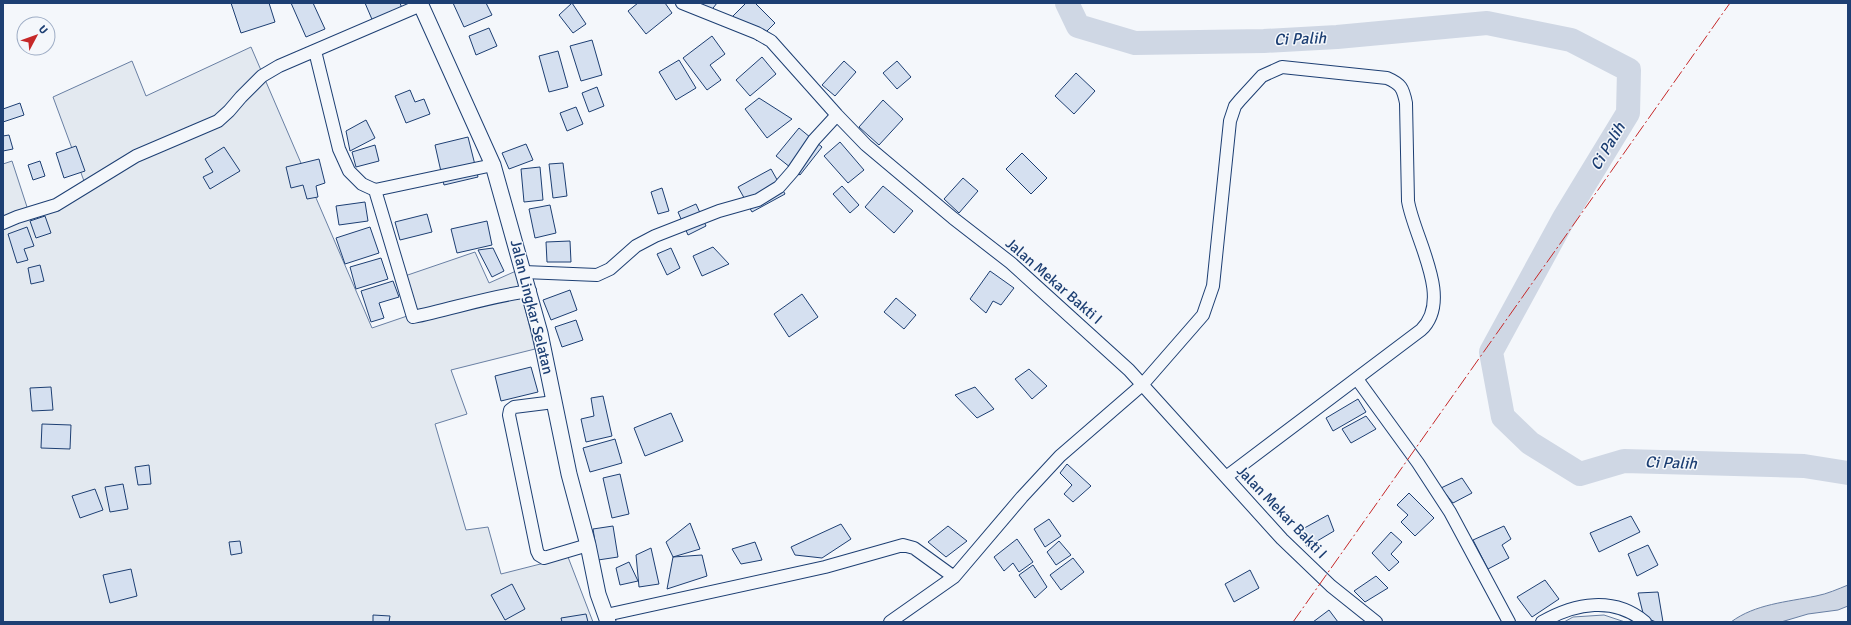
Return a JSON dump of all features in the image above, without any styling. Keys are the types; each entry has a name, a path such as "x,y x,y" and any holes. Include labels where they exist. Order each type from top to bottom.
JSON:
{"street":[{"name":"Jalan Mekar Bakti I","path":"682,3 757,33 772,41 837,115 866,145 953,218 1011,263 1105,348 1142,385 1298,555 1331,586 1376,622"},
{"path":"3,223 17,216 56,205 136,156 218,121 262,76 279,66 421,4"},
{"name":"Jalan Lingkar Selatan","path":"421,4 493,165 530,291 569,474 588,545 598,594 607,618"},
{"path":"315,51 339,149 349,170 362,184 375,190 493,165"},
{"path":"890,622 954,577 1060,456 1142,385 1203,315 1213,286 1230,121 1235,106 1240,100 1262,76 1282,67 1387,78 1396,82 1403,90 1406,103 1408,201 1410,217 1429,267 1434,304 1433,314 1428,324 1421,330 1226,477"},
{"path":"524,272 597,275 610,269 636,246 656,236 719,211 758,200 779,187 793,172 814,140 837,115"},
{"path":"375,190 413,318 510,293 530,291"},
{"path":"1357,379 1418,463 1450,512 1508,622"},
{"path":"554,402 514,407 510,410 509,415 537,551 539,555 544,558 588,545"},
{"path":"607,618 825,567 903,545 914,548 954,577"},
{"path":"1542,622 1570,610 1604,604 1620,607 1637,615 1645,622"}],"shaded area":[{"path":"251,47 372,328 413,314 399,278 475,252 489,283 516,271 535,349 451,370 467,414 435,424 466,530 488,527 501,574 568,557 593,622 3,622 3,164 12,161 28,210 54,202 84,181 53,97 132,61 146,96"},
{"path":"1848,585 1848,606 1838,610 1808,614 1781,622 1731,622 1750,611 1761,607 1820,595"},
{"path":"1604,615 1625,622 1564,622 1573,617"}],"building":[{"path":"231,3 269,3 275,22 241,33"},
{"path":"291,3 313,3 325,29 306,37"},
{"path":"365,3 400,3 403,11 374,24"},
{"path":"453,3 486,3 492,15 464,27"},
{"path":"572,3 586,24 573,33 559,15"},
{"path":"638,3 665,3 672,13 646,34 628,11"},
{"path":"700,3 717,3 710,12"},
{"path":"746,3 755,3 775,23 757,41 732,17"},
{"path":"489,28 497,46 476,55 469,36"},
{"path":"712,36 725,54 710,65 721,80 707,90 683,58"},
{"path":"592,40 602,75 581,81 570,46"},
{"path":"558,51 568,87 549,92 539,56"},
{"path":"762,57 776,74 750,96 736,80"},
{"path":"679,60 696,88 676,100 659,72"},
{"path":"844,61 856,72 835,96 822,85"},
{"path":"897,61 911,77 897,89 883,73"},
{"path":"1076,73 1095,91 1074,114 1055,96"},
{"path":"597,87 604,106 589,112 582,93"},
{"path":"410,90 415,102 424,99 430,114 406,123 395,96"},
{"path":"759,98 792,119 767,138 745,109"},
{"path":"883,100 903,119 879,145 859,127"},
{"path":"20,103 24,115 3,122 3,109"},
{"path":"576,107 583,124 567,131 560,113"},
{"path":"366,120 375,138 350,151 346,131"},
{"path":"799,128 822,147 800,175 776,156"},
{"path":"9,135 13,149 3,151 3,136"},
{"path":"468,137 478,177 444,185 435,145"},
{"path":"840,142 864,170 848,183 824,156"},
{"path":"526,144 533,160 509,169 502,153"},
{"path":"375,145 379,161 356,167 352,152"},
{"path":"76,146 85,171 64,178 56,153"},
{"path":"224,147 240,171 210,189 203,177 213,172 205,159"},
{"path":"1022,153 1047,178 1031,194 1006,169"},
{"path":"319,159 325,183 316,186 318,197 307,199 303,185 291,188 286,167"},
{"path":"40,161 45,176 33,180 28,165"},
{"path":"563,163 567,196 553,198 549,164"},
{"path":"540,167 543,200 524,202 521,169"},
{"path":"771,169 785,194 752,212 738,187"},
{"path":"963,178 978,191 959,213 944,199"},
{"path":"842,186 859,205 850,213 833,194"},
{"path":"883,186 913,211 894,233 865,207"},
{"path":"662,188 669,211 658,214 651,192"},
{"path":"365,202 368,221 339,225 336,206"},
{"path":"696,204 706,226 688,235 678,212"},
{"path":"550,205 556,233 535,238 529,209"},
{"path":"427,214 432,232 400,240 395,222"},
{"path":"45,216 51,233 36,238 30,221"},
{"path":"487,221 492,245 457,253 451,229"},
{"path":"27,227 34,246 24,249 28,260 17,263 8,234"},
{"path":"370,227 379,253 345,264 336,238"},
{"path":"570,241 571,262 547,262 546,242"},
{"path":"713,247 729,264 702,276 693,256"},
{"path":"493,248 504,271 492,277 478,250"},
{"path":"671,248 680,268 667,275 657,254"},
{"path":"381,258 388,279 356,289 350,267"},
{"path":"40,265 44,281 31,284 28,268"},
{"path":"990,271 1014,288 1001,305 993,301 986,313 970,299"},
{"path":"393,281 399,297 379,303 384,318 371,322 361,291"},
{"path":"570,290 577,310 551,320 543,300"},
{"path":"802,294 818,317 789,337 774,314"},
{"path":"896,298 916,315 904,329 884,312"},
{"path":"576,320 583,340 562,347 555,327"},
{"path":"531,367 538,392 501,401 495,376"},
{"path":"1029,369 1047,386 1032,399 1015,379"},
{"path":"51,387 53,410 32,411 30,388"},
{"path":"975,387 994,409 977,418 955,395"},
{"path":"603,396 612,436 586,442 581,419 594,416 591,398"},
{"path":"1358,399 1366,412 1333,431 1326,418"},
{"path":"671,413 683,441 645,456 634,428"},
{"path":"1366,416 1376,429 1351,443 1342,429"},
{"path":"42,424 71,425 70,449 41,448"},
{"path":"615,439 622,463 590,472 583,448"},
{"path":"1067,464 1091,486 1073,502 1064,494 1072,485 1060,473"},
{"path":"149,465 151,484 138,485 135,467"},
{"path":"620,474 629,514 612,518 603,478"},
{"path":"1462,478 1472,493 1453,503 1441,488"},
{"path":"123,484 128,509 110,512 105,487"},
{"path":"95,489 103,510 80,518 72,496"},
{"path":"1409,493 1434,518 1415,536 1401,522 1408,515 1397,505"},
{"path":"1328,515 1334,531 1307,547 1299,531"},
{"path":"1631,516 1640,532 1599,552 1590,533"},
{"path":"1049,519 1061,536 1045,547 1034,529"},
{"path":"690,523 700,549 673,557 666,542"},
{"path":"841,524 851,539 822,558 795,555 791,547"},
{"path":"613,526 618,557 598,560 593,529"},
{"path":"948,526 967,541 946,557 928,542"},
{"path":"1504,526 1511,539 1502,545 1509,558 1488,569 1473,540"},
{"path":"1391,532 1402,542 1391,554 1399,562 1389,571 1372,553"},
{"path":"1017,539 1033,562 1019,572 1013,563 1004,571 994,557"},
{"path":"240,541 242,553 231,555 229,542"},
{"path":"1059,541 1071,555 1056,565 1047,552"},
{"path":"755,542 762,560 741,564 732,549"},
{"path":"1648,545 1658,565 1637,576 1628,554"},
{"path":"651,548 659,584 639,587 636,555"},
{"path":"702,555 707,576 667,589 673,557"},
{"path":"1073,558 1084,572 1061,590 1050,575"},
{"path":"629,562 638,581 620,585 616,568"},
{"path":"1033,565 1047,587 1035,598 1019,575"},
{"path":"131,569 137,596 110,603 103,575"},
{"path":"1250,570 1259,588 1234,602 1225,584"},
{"path":"1376,576 1388,588 1365,602 1354,591"},
{"path":"1545,580 1559,599 1532,617 1517,597"},
{"path":"512,584 525,609 505,620 491,595"},
{"path":"1658,592 1663,622 1656,622 1644,617 1638,593"},
{"path":"1329,610 1338,622 1313,622"},
{"path":"586,614 588,622 562,622 561,618"},
{"path":"373,615 390,616 389,622 373,622"}],"waterway":[{"name":"Ci Palih","path":"1067,3 1078,26 1135,43 1264,41 1337,37 1487,23 1571,40 1629,70 1628,113 1564,218 1491,352 1503,417 1530,443 1580,474 1624,461 1804,466 1848,473"}],"power":[{"path":"1293,622 1730,3"}]}
